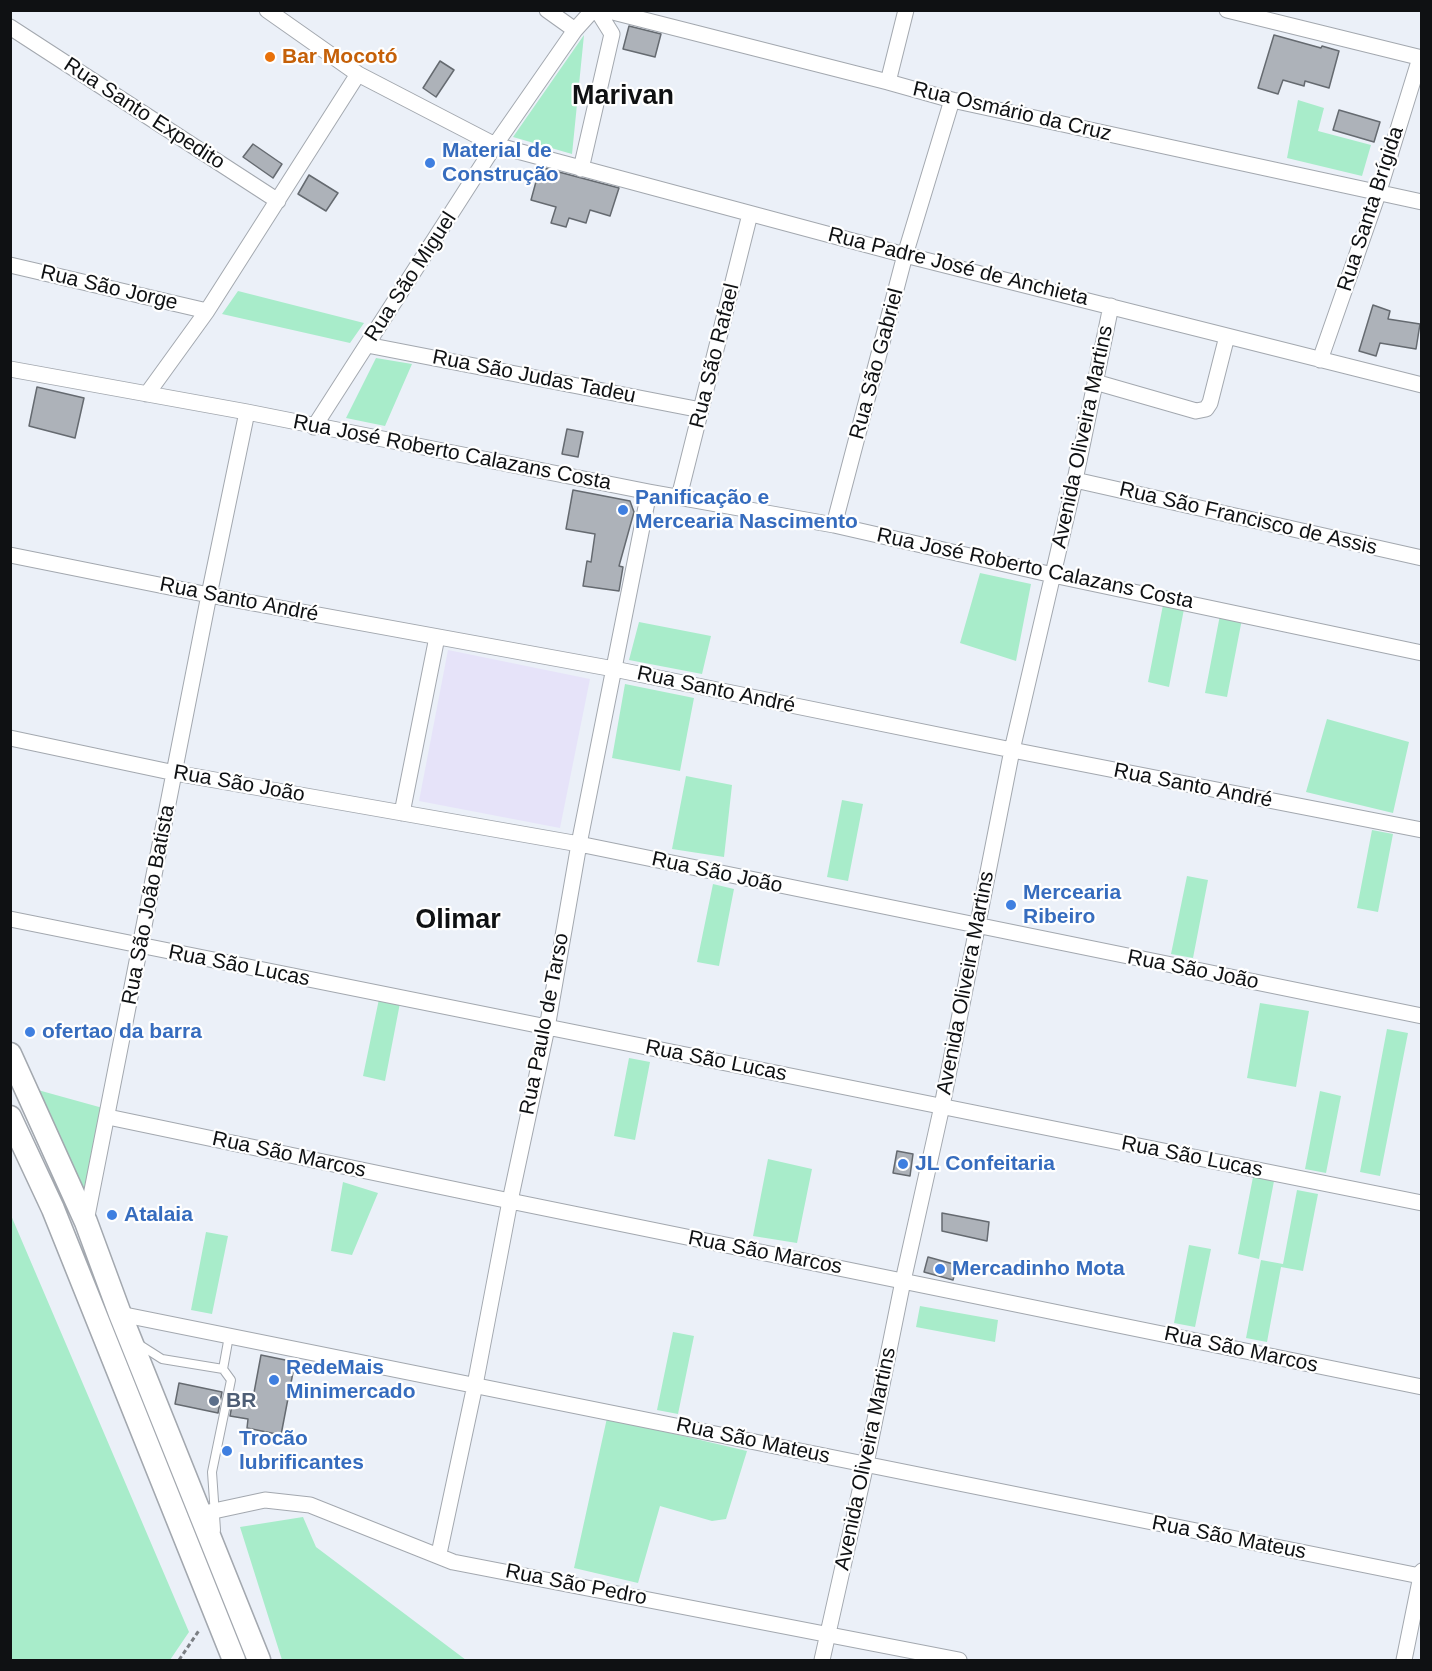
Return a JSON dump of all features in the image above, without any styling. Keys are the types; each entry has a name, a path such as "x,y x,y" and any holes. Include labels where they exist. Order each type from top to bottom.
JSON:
{"main road":[{"path":"10,1054 86,1222 130,1339 207,1512 218,1558 259,1660"},
{"path":"10,1117 53,1209 234,1660"}],"street":[{"name":"Rua Padre José de Anchieta","path":"267,10 358,74 495,145 905,255 1422,386"},
{"path":"547,10 575,30"},
{"path":"581,169 612,34 595,10"},
{"name":"Rua São Miguel","path":"314,427 495,145 575,30 595,10"},
{"name":"Rua Osmário da Cruz","path":"606,10 952,100 1422,202"},
{"path":"888,82 906,10"},
{"path":"1227,10 1421,58"},
{"name":"Rua Santo Expedito","path":"10,27 278,201"},
{"name":"Rua Santa Brígida","path":"1320,360 1378,194 1421,58"},
{"path":"147,394 207,311 358,74"},
{"name":"Rua São Gabriel","path":"834,525 905,255 952,100"},
{"name":"Rua São Rafael","path":"679,497 750,214"},
{"name":"Rua São Jorge","path":"10,265 207,311"},
{"name":"Avenida Oliveira Martins","path":"822,1660 942,1106 1012,750 1075,480 1111,306"},
{"path":"1095,382 1196,411 1206,409 1210,403 1227,336"},
{"name":"Rua São Judas Tadeu","path":"367,345 701,410"},
{"name":"Rua José Roberto Calazans Costa","path":"10,369 247,412 649,492 834,525 1053,575 1422,653"},
{"name":"Rua São João Batista","path":"86,1222 247,412"},
{"name":"Rua São Francisco de Assis","path":"1075,480 1422,558"},
{"name":"Rua Paulo de Tarso","path":"436,1555 440,1549 475,1384 510,1201 547,1028 579,844 649,492"},
{"name":"Rua Santo André","path":"10,555 209,595 614,669 1422,830"},
{"path":"402,813 437,637"},
{"name":"Rua São João","path":"10,738 175,773 579,844 1422,1016"},
{"name":"Rua São Lucas","path":"10,919 1422,1203"},
{"name":"Rua São Marcos","path":"108,1117 1422,1388"},
{"name":"Rua São Mateus","path":"120,1314 1421,1574"},
{"name":"Rua São Pedro","path":"207,1512 265,1500 310,1505 453,1562 959,1660"},
{"path":"1404,1660 1421,1574"}],"lane":[{"path":"223,1369 229,1336"},
{"path":"130,1339 162,1359 223,1369 231,1380 212,1472 207,1512"}],"path":[{"path":"179,1660 203,1624"}],"shaded area":[{"path":"448,650 590,679 560,828 419,801"}],"green space":[{"path":"584,35 572,154 513,137"},
{"path":"1298,100 1324,108 1318,131 1371,145 1362,176 1287,158"},
{"path":"238,291 364,323 350,343 222,314"},
{"path":"376,358 412,364 385,426 346,418"},
{"path":"980,573 1031,584 1016,661 960,643"},
{"path":"1163,605 1184,609 1169,687 1148,682"},
{"path":"1220,615 1242,619 1227,697 1205,693"},
{"path":"639,622 711,636 702,674 629,660"},
{"path":"625,684 694,698 680,771 612,758"},
{"path":"1327,719 1409,742 1393,813 1306,792"},
{"path":"686,776 732,785 724,857 672,849"},
{"path":"842,800 863,804 848,881 827,877"},
{"path":"1372,830 1393,834 1378,912 1357,908"},
{"path":"1187,876 1208,880 1193,958 1171,954"},
{"path":"713,884 734,889 719,966 697,962"},
{"path":"379,999 400,1003 385,1081 363,1076"},
{"path":"1260,1003 1309,1011 1296,1087 1247,1078"},
{"path":"1387,1029 1408,1033 1380,1176 1360,1172"},
{"path":"629,1058 650,1062 635,1140 614,1136"},
{"path":"27,1087 110,1110 86,1222"},
{"path":"1320,1091 1341,1096 1326,1173 1305,1169"},
{"path":"768,1159 812,1169 797,1243 753,1236"},
{"path":"1253,1177 1274,1181 1259,1259 1238,1254"},
{"path":"343,1182 378,1193 352,1255 331,1251"},
{"path":"1297,1190 1318,1194 1303,1271 1281,1267 1267,1342 1246,1338 1261,1260 1283,1264"},
{"path":"10,1213 189,1632 170,1660 11,1660"},
{"path":"206,1232 228,1236 212,1314 191,1310"},
{"path":"1189,1245 1211,1249 1195,1327 1174,1323"},
{"path":"920,1306 998,1320 995,1342 916,1327"},
{"path":"673,1332 694,1336 678,1414 657,1410"},
{"path":"607,1418 747,1451 726,1519 712,1521 660,1506 638,1583 574,1568"},
{"path":"303,1517 316,1547 466,1660 282,1660 240,1527"}],"building":[{"path":"629,26 661,34 655,57 623,49"},
{"path":"1274,35 1339,51 1329,88 1305,81 1304,86 1283,80 1278,94 1258,88"},
{"path":"440,61 454,70 436,97 423,88"},
{"path":"1339,110 1380,122 1374,142 1333,130"},
{"path":"253,144 282,164 273,178 243,157"},
{"path":"540,167 619,188 610,216 590,210 586,223 569,218 566,227 551,223 556,207 531,200"},
{"path":"309,175 338,193 326,211 298,194"},
{"path":"1373,305 1390,311 1388,319 1420,324 1416,349 1380,343 1376,356 1359,351"},
{"path":"37,387 84,398 75,438 29,426"},
{"path":"567,429 583,432 578,457 562,454"},
{"path":"573,490 630,501 634,512 619,566 623,567 619,591 583,586 587,561 591,562 595,534 566,529"},
{"name":"JL Confeitaria","path":"897,1151 913,1154 910,1176 893,1173"},
{"path":"942,1213 989,1222 987,1241 942,1231"},
{"name":"Mercadinho Mota","path":"928,1257 957,1265 953,1280 924,1272"},
{"name":"RedeMais Minimercado","path":"261,1355 295,1362 281,1435 247,1428 248,1419 230,1416 234,1394 253,1398"},
{"path":"179,1383 222,1392 218,1413 175,1404"}],"place":[{"name":"Bar Mocotó","path":"270,57"},
{"name":"Material de Construção","path":"430,163"},
{"name":"Panificação e Mercearia Nascimento","path":"623,510"},
{"name":"Mercearia Ribeiro","path":"1011,905"},
{"name":"ofertao da barra","path":"30,1032"},
{"name":"JL Confeitaria","path":"903,1164"},
{"name":"Atalaia","path":"112,1215"},
{"name":"Mercadinho Mota","path":"940,1269"},
{"name":"RedeMais Minimercado","path":"274,1380"},
{"name":"BR","path":"214,1401"},
{"name":"Trocão lubrificantes","path":"227,1451"}],"district":[{"name":"Marivan","path":"623,97"},
{"name":"Olimar","path":"458,921"}]}
